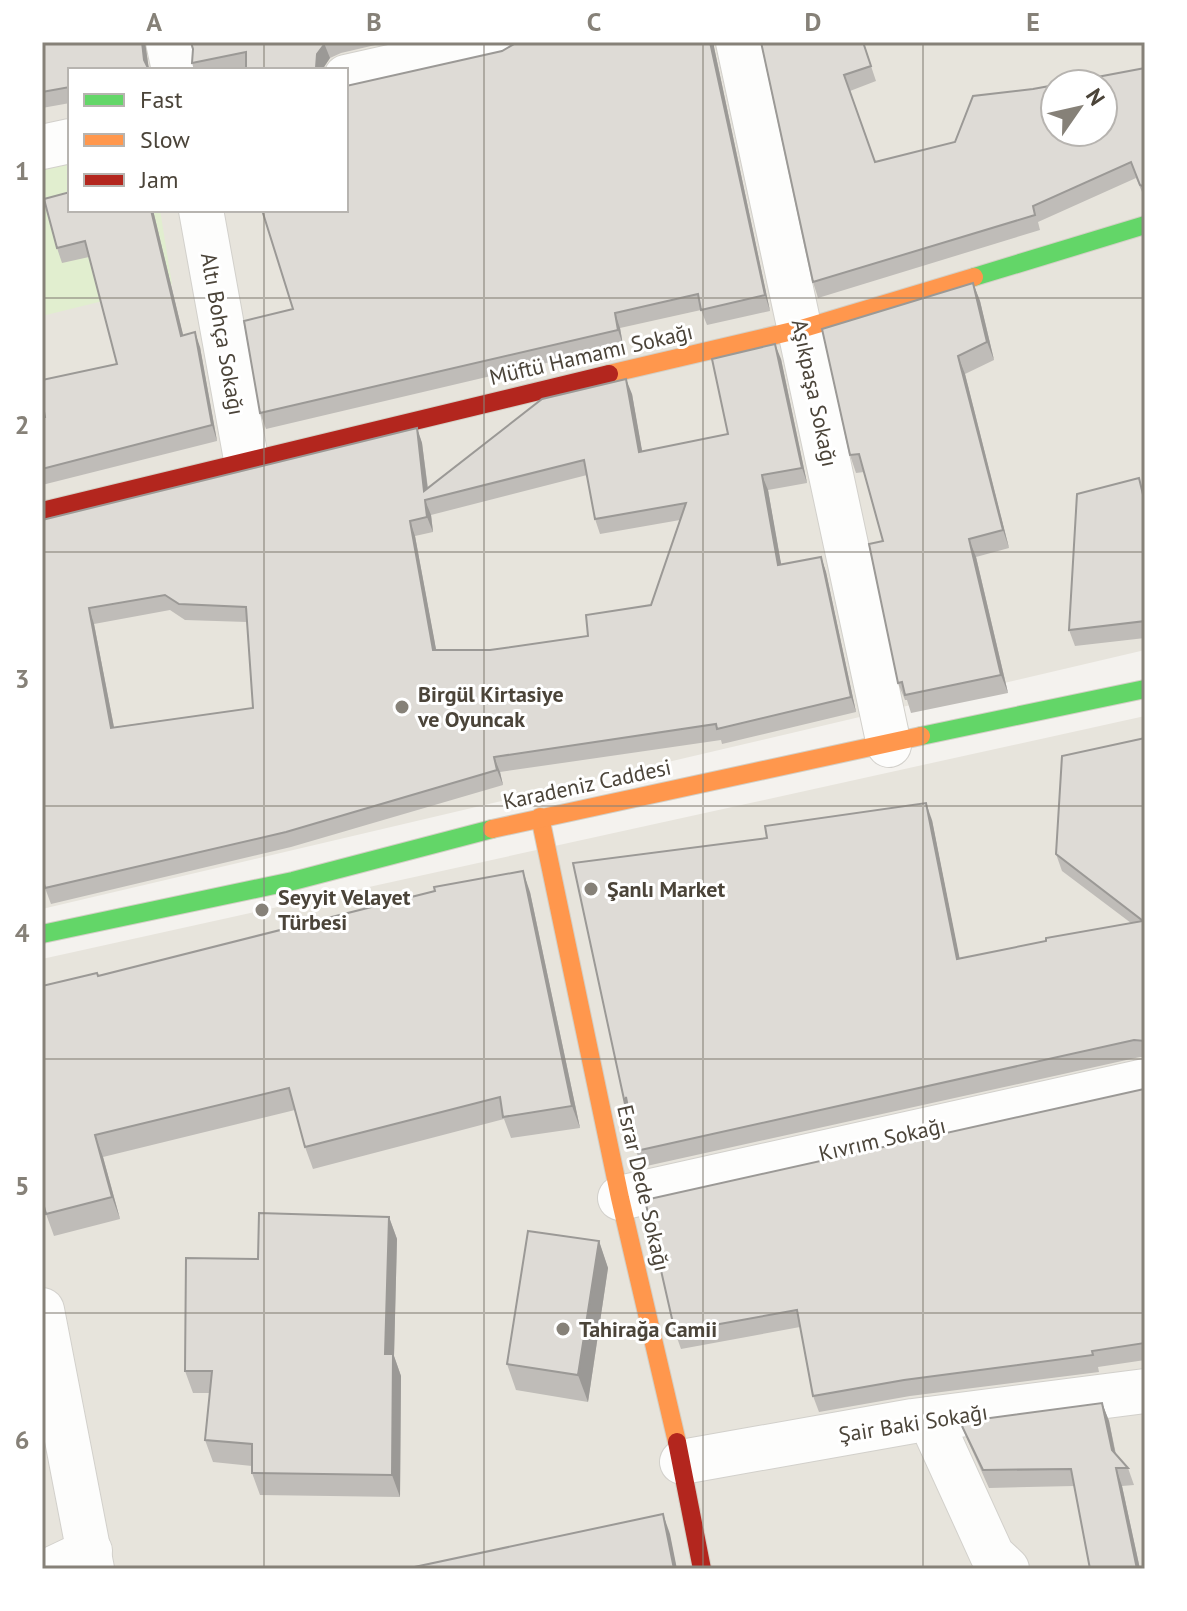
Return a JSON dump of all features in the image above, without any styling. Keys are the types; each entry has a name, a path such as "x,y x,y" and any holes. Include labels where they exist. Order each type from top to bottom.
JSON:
{"street":[{"path":"168,42 174,68"},
{"path":"348,77 502,42"},
{"name":"Aşıkpaşa Sokağı","path":"738,42 889,745"},
{"path":"42,147 68,141"},
{"name":"Altı Bohça Sokağı","path":"201,212 246,459"},
{"name":"Müftü Hamamı Sokağı","path":"42,511 246,459 801,329 1145,225"},
{"name":"Karadeniz Caddesi","path":"42,934 293,881 540,817 1145,689"},
{"name":"Esrar Dede Sokağı","path":"540,817 620,1198 682,1462 702,1569"},
{"name":"Kıvrım Sokağı","path":"620,1198 1145,1081"},
{"path":"42,1310 78,1563"},
{"name":"Şair Baki Sokağı","path":"682,1462 930,1419 1145,1391"},
{"path":"930,1419 992,1555 1007,1569"}],"shaded area":[{"path":"42,42 1145,42 1145,650 42,909"},
{"path":"1145,716 1145,1569 42,1569 42,959"}],"green space":[{"path":"68,135 68,212 160,212 172,284 42,316 42,141"}],"building":[{"path":"42,42 142,42 148,68 68,68 68,87 42,92"},
{"path":"191,42 326,42 317,54 316,68 246,68 246,52 192,63"},
{"path":"710,42 765,295 701,310 698,294 615,313 618,330 260,413 244,321 293,309 263,212 348,212 348,86 502,51 514,44"},
{"path":"761,42 863,42 871,66 844,75 875,162 955,142 973,96 1039,88 1039,148 1119,148 1119,73 1145,68 1145,187 1140,185 1131,162 1033,206 1035,215 813,282"},
{"path":"68,193 68,212 151,212 181,336 195,332 212,425 42,469 42,418 45,417 42,380 117,364 85,241 57,248 44,199"},
{"path":"973,283 987,342 958,356 1003,530 969,539 1001,675 905,695 902,682 898,683 869,544 883,541 859,454 850,455 822,329"},
{"path":"775,344 802,468 762,475 778,565 821,557 851,697 717,729 716,724 494,757 497,770 286,832 45,888 42,876 42,520 417,428 424,491 542,399 626,379 639,452 728,434 712,359","holes":["584,460 595,519 686,503 651,605 586,615 588,636 490,650 433,650 410,521 427,517 425,500","165,595 179,604 246,607 253,708 111,728 89,608"]},
{"path":"1139,478 1145,503 1145,621 1069,630 1077,494"},
{"path":"1145,738 1145,1041 1134,1040 636,1151 573,863 767,838 765,826 926,803 957,959 1046,941 1046,938 1143,921 1056,854 1062,756"},
{"path":"523,871 572,1106 503,1117 500,1097 305,1147 289,1088 95,1135 112,1197 46,1214 42,1199 42,986 97,973 98,976 435,891 434,887"},
{"path":"1144,1089 1145,1343 1092,1351 1093,1355 904,1380 813,1396 797,1310 675,1332 645,1200"},
{"path":"259,1213 389,1217 385,1354 393,1354 392,1475 252,1473 252,1444 205,1440 212,1371 185,1371 186,1258 258,1259"},
{"name":"Tahirağa Camii","path":"528,1231 599,1241 578,1375 507,1364"},
{"path":"1102,1403 1112,1450 1128,1468 1116,1468 1137,1569 1090,1569 1071,1469 983,1470 960,1422"},
{"path":"663,1514 674,1569 405,1569"}],"traffic: fast":[{"path":"974,277 1145,225"},
{"path":"921,736 1145,689"},
{"path":"42,934 293,881 492,829"}],"traffic: slow":[{"path":"609,374 801,329 974,277"},
{"path":"492,829 921,736"},
{"path":"540,817 620,1198 677,1442"}],"traffic: jam":[{"path":"42,511 609,374"},
{"path":"677,1442 702,1569"}],"place":[{"name":"Birgül Kirtasiye ve Oyuncak","path":"402,707"},
{"name":"Şanlı Market","path":"591,889"},
{"name":"Seyyit Velayet Türbesi","path":"262,910"},
{"name":"Tahirağa Camii","path":"563,1329"}]}
